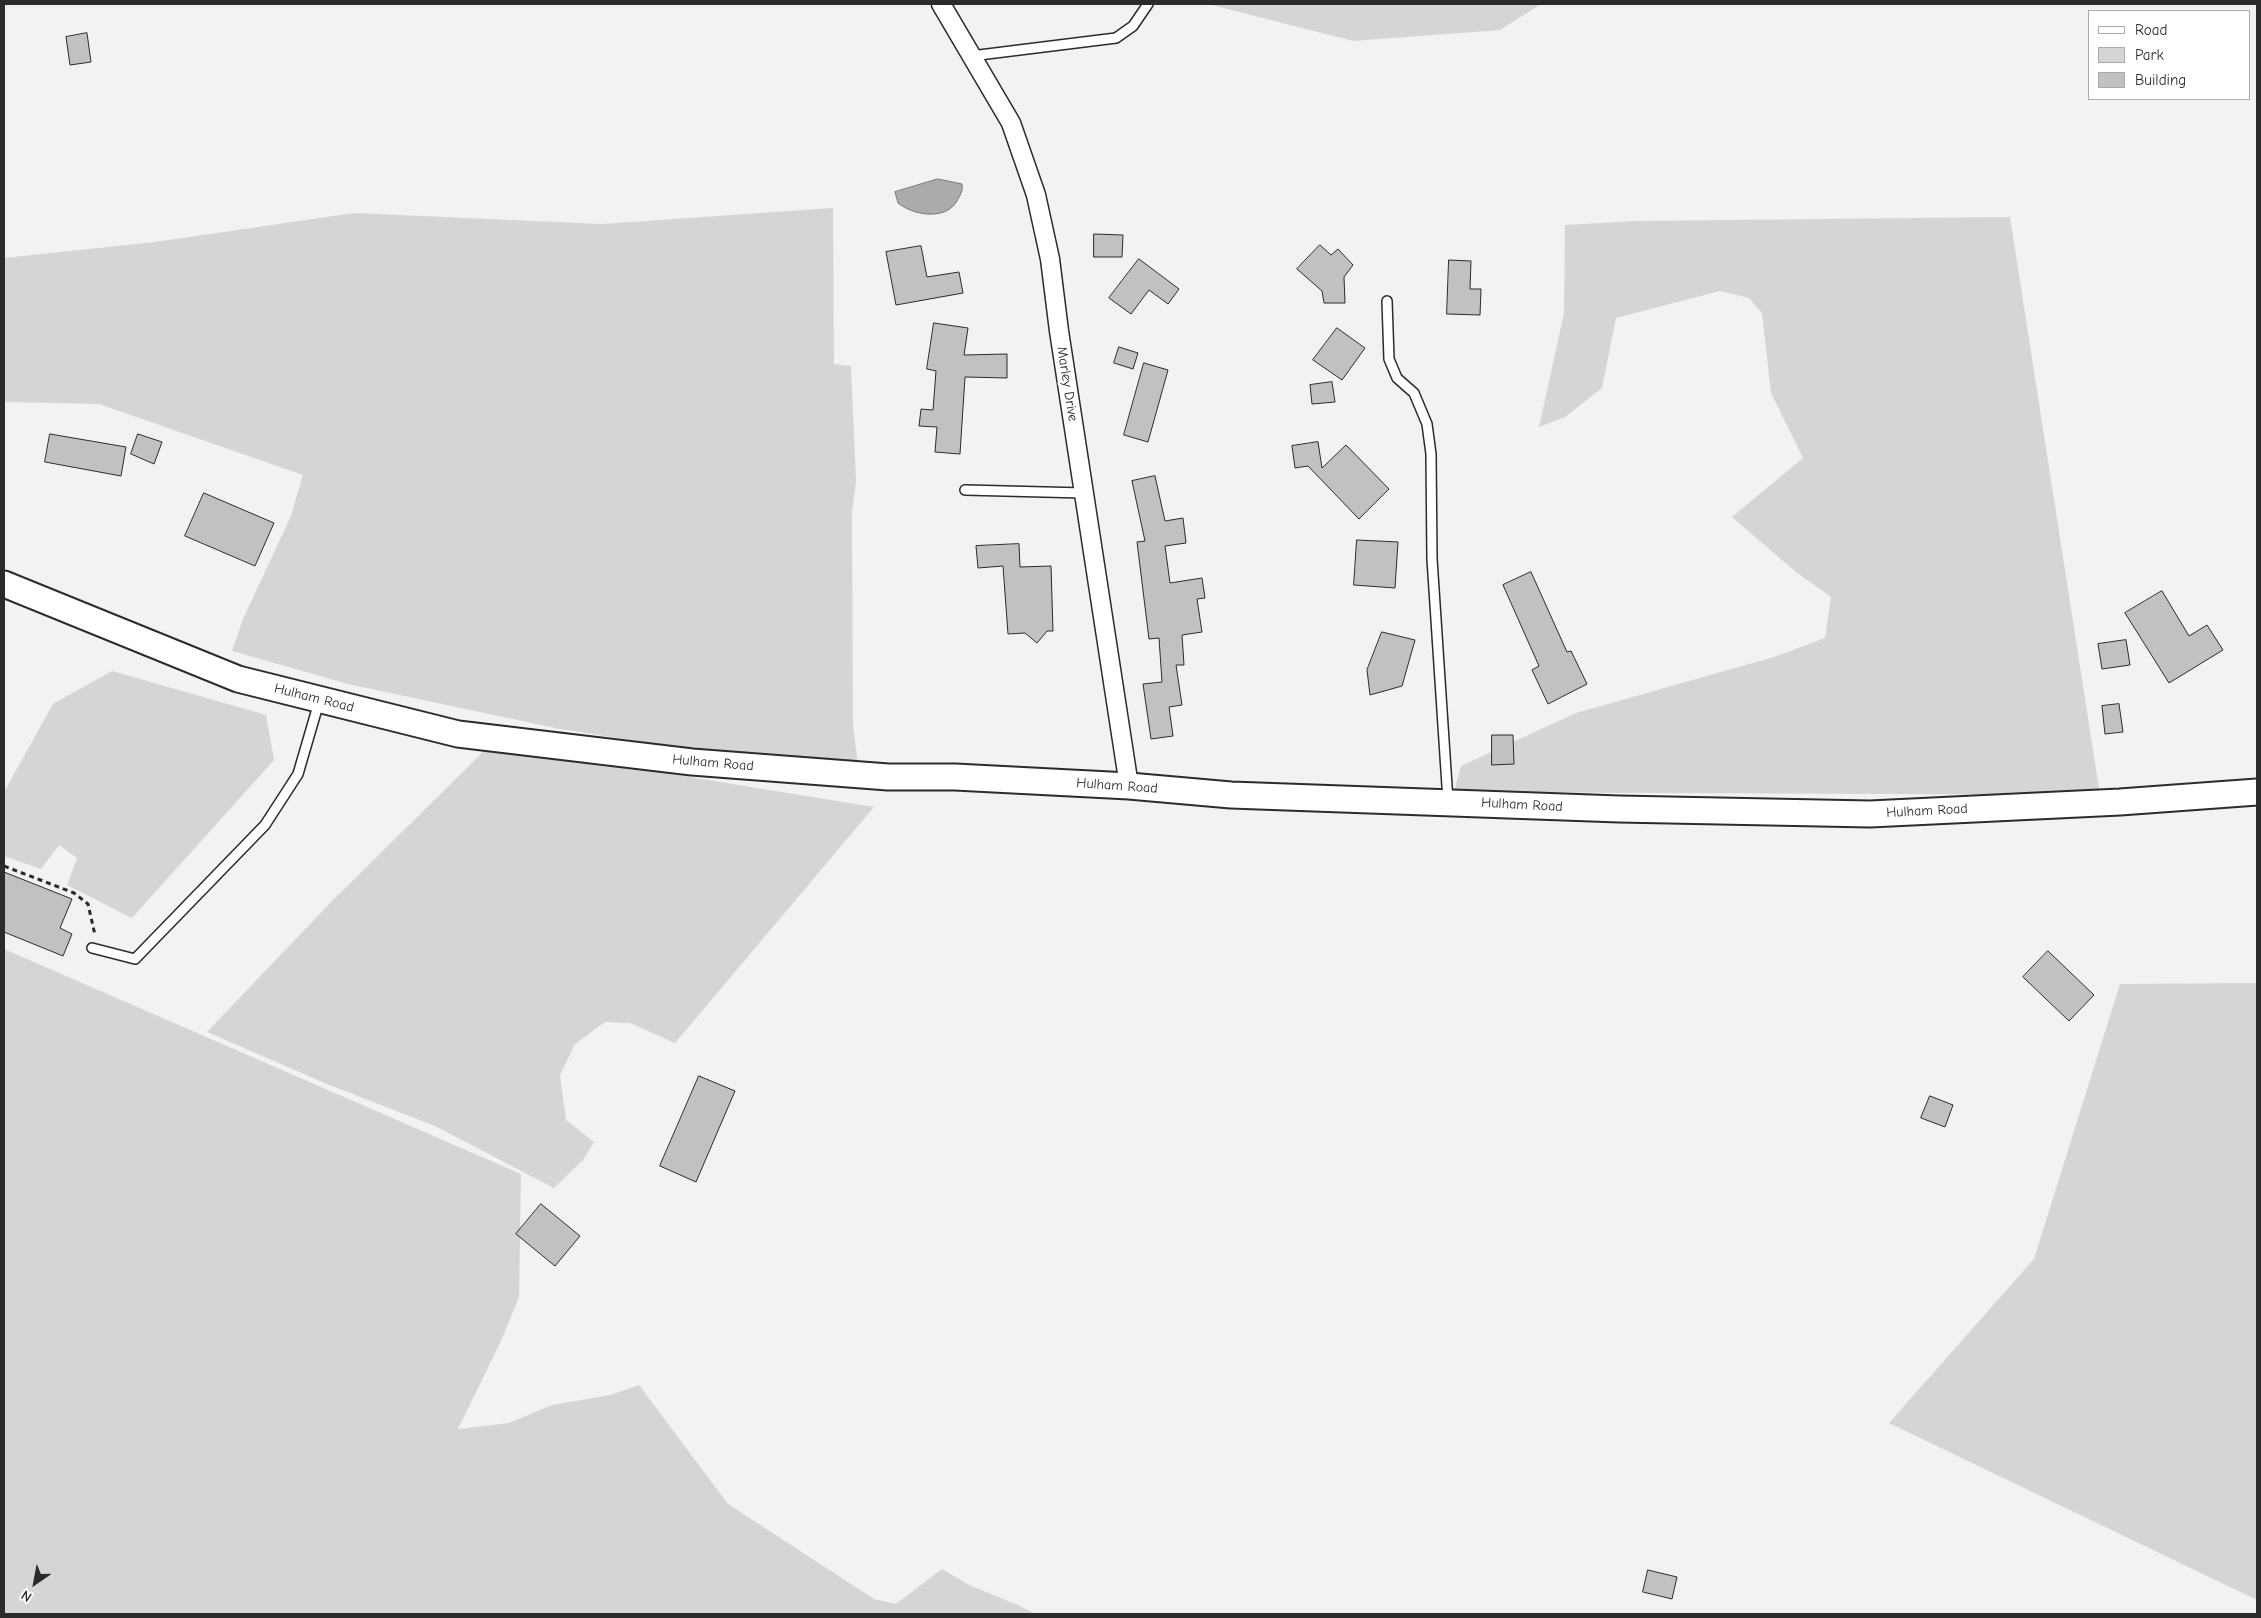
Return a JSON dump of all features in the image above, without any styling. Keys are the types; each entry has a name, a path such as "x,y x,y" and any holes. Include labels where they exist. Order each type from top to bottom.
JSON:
{"street":[{"name":"Marley Drive","path":"941,4 1011,123 1036,195 1050,259 1059,331 1129,786"},
{"name":"Hulham Road","path":"4,584 238,679 458,734 692,762 888,777 956,777 1129,786 1231,795 1448,801 1619,809 1870,814 2120,802 2257,792"}],"lane":[{"path":"971,56 1116,38 1133,26 1148,4"},
{"path":"1387,302 1389,359 1397,378 1414,393 1427,424 1431,454 1432,559 1448,801"},
{"path":"965,490 1084,493"},
{"path":"92,948 135,959 265,825 298,774 319,699"}],"path":[{"path":"4,866 74,893 88,904 95,936 92,948"}],"green space":[{"path":"1208,4 1541,4 1500,30 1353,41"},
{"path":"833,208 834,364 851,366 856,481 852,511 853,725 858,765 711,753 555,728 348,684 232,651 243,619 291,516 303,475 99,404 4,402 4,258 155,242 354,213 602,224"},
{"path":"2010,217 2100,795 1454,792 1461,766 1576,713 1774,657 1825,638 1831,597 1796,572 1732,517 1803,458 1771,393 1762,313 1749,298 1720,291 1616,318 1602,388 1565,417 1539,427 1564,313 1565,225 1637,221"},
{"path":"112,671 266,715 274,760 132,918 67,885 77,858 59,845 41,869 4,856 4,792 53,704"},
{"path":"487,744 874,807 675,1043 630,1023 605,1022 575,1044 560,1075 566,1120 594,1142 583,1160 554,1188 435,1126 327,1084 207,1032 334,899 479,756"},
{"path":"4,949 521,1174 519,1297 500,1343 458,1429 509,1423 552,1405 611,1395 639,1385 728,1504 874,1599 896,1604 942,1569 969,1585 1035,1614 4,1614"},
{"path":"2257,983 2257,1600 1889,1423 2034,1259 2120,984"}],"shaded area":[{"path":"938,179 962,184 959,197 947,211 930,214 921,213 898,203 895,192"}],"building":[{"path":"87,33 91,62 70,65 66,37"},
{"path":"1094,234 1123,235 1122,257 1094,257"},
{"path":"1320,245 1331,255 1338,249 1353,265 1344,277 1345,303 1324,303 1322,291 1297,269"},
{"path":"921,246 927,277 959,272 963,293 896,305 886,252"},
{"path":"1139,259 1179,289 1168,304 1149,290 1131,314 1109,298"},
{"path":"1449,260 1471,261 1470,289 1481,289 1480,315 1447,314"},
{"path":"934,323 968,328 964,355 1007,354 1007,378 965,377 960,454 935,452 937,427 919,426 921,409 933,410 936,371 927,369"},
{"path":"1337,328 1365,348 1342,380 1313,360"},
{"path":"1119,347 1138,353 1133,369 1114,363"},
{"path":"1144,363 1168,370 1148,442 1124,435"},
{"path":"1332,382 1335,402 1312,404 1310,385"},
{"path":"50,434 126,447 121,476 45,462"},
{"path":"138,434 162,442 154,464 131,454"},
{"path":"1318,442 1322,468 1346,445 1389,489 1359,519 1308,466 1295,468 1292,446"},
{"path":"1155,476 1165,521 1183,518 1186,543 1165,546 1170,583 1202,578 1205,598 1197,599 1202,632 1182,635 1184,665 1176,665 1182,705 1169,707 1173,736 1151,739 1143,684 1162,682 1159,638 1149,639 1137,542 1145,541 1132,481"},
{"path":"204,493 274,523 255,566 185,536"},
{"path":"1357,540 1398,542 1395,588 1354,585"},
{"path":"1019,544 1020,567 1051,566 1053,631 1047,631 1037,643 1025,633 1008,634 1003,566 978,568 976,546"},
{"path":"1531,572 1567,652 1571,651 1587,684 1548,704 1532,670 1539,666 1503,585"},
{"path":"2162,591 2189,636 2207,625 2223,650 2169,683 2125,613"},
{"path":"1382,632 1415,640 1402,686 1370,695 1367,670"},
{"path":"2126,640 2130,665 2102,669 2098,644"},
{"path":"2119,704 2123,732 2105,734 2102,706"},
{"path":"1492,735 1513,735 1514,764 1492,765"},
{"path":"4,872 72,899 60,928 72,934 63,956 4,932"},
{"path":"2048,951 2094,995 2069,1021 2023,977"},
{"path":"699,1076 735,1091 696,1182 660,1166"},
{"path":"1930,1096 1953,1105 1945,1127 1921,1118"},
{"path":"541,1204 580,1236 555,1266 516,1234"},
{"path":"1648,1570 1677,1577 1672,1599 1643,1592"}]}
